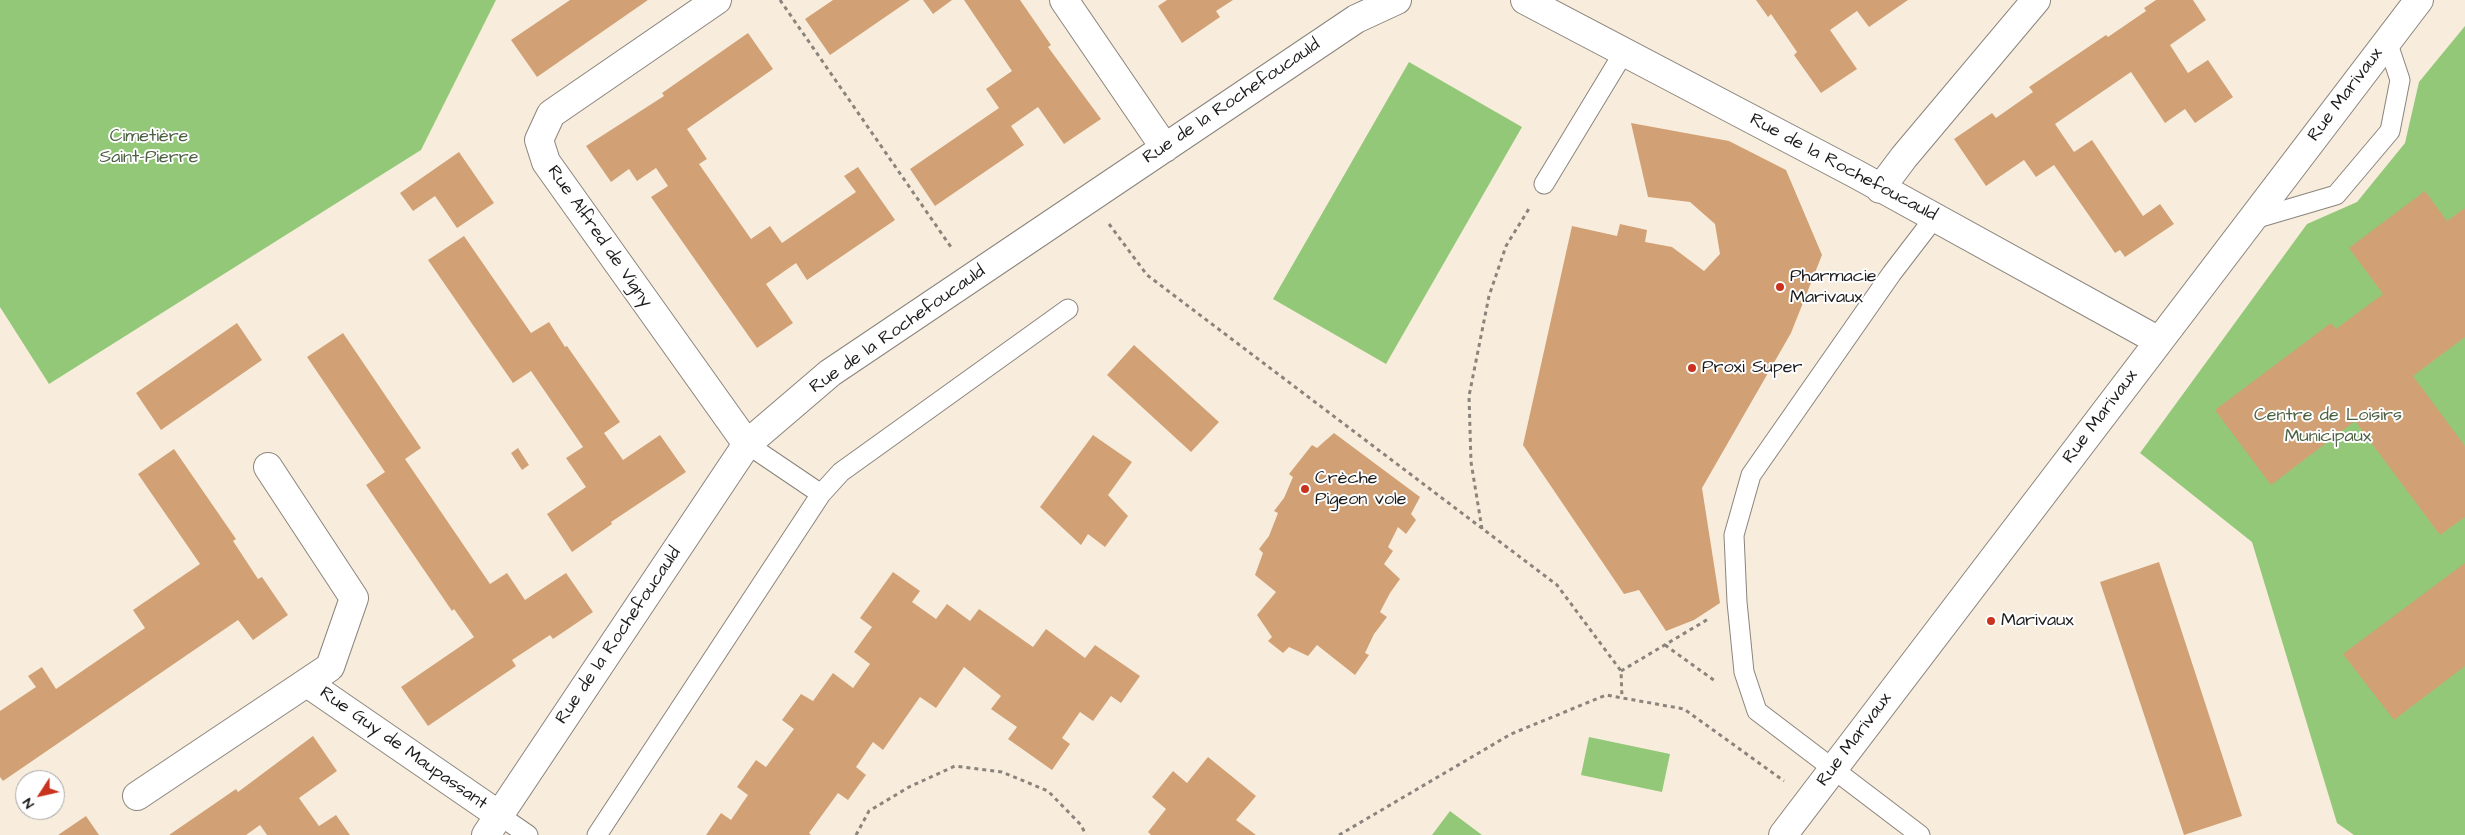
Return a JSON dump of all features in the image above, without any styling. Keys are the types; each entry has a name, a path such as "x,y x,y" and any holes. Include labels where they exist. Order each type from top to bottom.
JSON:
{"street":[{"name":"Rue Alfred de Vigny","path":"717,0 551,114 539,140 546,162 747,444"},
{"path":"1064,0 1165,148"},
{"name":"Rue de la Rochefoucauld","path":"493,825 747,444 830,373 1356,19 1397,0"},
{"name":"Rue de la Rochefoucauld","path":"1525,0 1856,174 1880,189 1935,217 2159,341"},
{"path":"1880,189 1904,157 2036,0"},
{"name":"Rue Marivaux","path":"1783,835 2418,0"},
{"name":"Rue Guy de Maupassant","path":"137,796 330,667 354,598 268,467"},
{"name":"Rue Guy de Maupassant","path":"307,683 493,825"}],"lane":[{"path":"2251,220 2336,194 2390,131 2400,80 2388,41"},
{"path":"1544,184 1624,52"},
{"path":"1920,835 1757,711 1744,672 1737,602 1734,535 1751,475 1892,273 1935,217"},
{"path":"597,835 821,494 841,472 1068,310"},
{"path":"747,444 821,494"},
{"path":"493,825 528,835"}],"path":[{"path":"780,0 972,278"},
{"path":"1483,529 1471,462 1469,396 1489,296 1506,246 1544,184"},
{"path":"1094,195 1108,224 1147,275 1557,585 1621,671 1622,698"},
{"path":"1621,671 1737,602"},
{"path":"1665,645 1757,711"},
{"path":"1339,835 1511,734 1606,695 1684,709 1786,783"},
{"path":"856,835 868,812 909,787 955,766 1002,772 1048,791 1081,825 1086,835"}],"green space":[{"name":"Cimetière Saint-Pierre","path":"0,0 496,0 421,150 49,384 0,307"},
{"name":"Centre de Loisirs Municipaux","path":"2465,26 2465,835 2354,835 2337,823 2252,542 2140,453 2307,224 2357,202 2405,143 2419,82"},
{"path":"1409,62 1522,127 1386,364 1273,299"},
{"path":"1589,737 1670,754 1662,792 1581,775"},
{"path":"1450,811 1482,835 1432,835"}],"building":[{"path":"570,0 648,0 537,77 511,40"},
{"path":"833,0 910,0 830,55 805,19"},
{"path":"923,0 952,0 933,14"},
{"path":"964,0 1020,0 1051,45 1048,47 1101,119 1064,144 1038,107 1011,126 1024,145 935,206 910,169 999,108 986,89 1012,71"},
{"path":"1167,0 1233,0 1216,11 1220,17 1182,43 1158,6"},
{"path":"1756,0 1908,0 1869,27 1857,11 1830,30 1857,69 1821,93 1794,55 1797,52 1771,14 1768,17"},
{"path":"2156,0 2193,0 2206,20 2170,45 2188,73 2208,60 2233,97 2195,123 2185,109 2165,123 2131,72 2055,124 2074,152 2092,140 2143,216 2160,204 2174,224 2125,257 2120,250 2115,253 2054,165 2036,177 2024,160 1986,186 1954,139 1992,113 1996,118 2033,92 2029,87 2106,35 2108,37 2146,11 2144,8"},
{"path":"748,33 773,69 687,129 707,159 699,164 751,239 770,226 782,243 856,192 844,176 858,167 895,220 807,280 796,263 766,284 793,323 757,348 651,197 668,186 656,168 637,181 629,169 611,182 586,146 664,96 662,93"},
{"path":"1631,123 1729,141 1786,170 1822,255 1791,333 1702,488 1720,603 1694,620 1666,631 1639,590 1624,594 1523,445 1572,226 1617,236 1620,224 1647,230 1645,242 1672,247 1704,271 1720,254 1715,224 1690,202 1648,197"},
{"path":"459,152 494,203 457,228 435,196 413,211 400,193"},
{"path":"2425,191 2447,221 2465,208 2465,337 2413,376 2465,446 2465,517 2440,535 2355,421 2271,485 2215,410 2331,323 2336,329 2383,294 2349,248"},
{"path":"464,236 531,333 549,322 565,347 567,346 620,422 604,433 623,460 660,435 686,472 611,522 612,524 572,552 547,514 586,487 566,458 583,447 531,371 513,383 428,260"},
{"path":"237,323 262,360 161,430 136,393"},
{"path":"343,333 421,448 405,459 490,584 507,573 525,600 566,573 593,612 553,639 550,635 512,660 516,666 428,726 401,687 474,637 454,609 452,611 366,485 385,472 307,357"},
{"path":"1134,345 1219,422 1191,452 1107,375"},
{"path":"1334,433 1420,497 1411,514 1416,520 1406,534 1398,527 1388,547 1393,551 1384,564 1400,579 1380,612 1387,617 1374,634 1365,653 1369,655 1355,675 1317,645 1308,656 1289,647 1283,653 1268,641 1272,637 1257,615 1276,592 1255,575 1263,553 1259,549 1269,536 1278,513 1274,511 1284,498 1293,477 1289,474 1312,445 1317,448"},
{"path":"1093,435 1132,462 1108,495 1128,516 1105,547 1088,534 1081,545 1040,507"},
{"path":"518,448 529,465 522,470 511,453"},
{"path":"174,449 236,539 233,541 258,579 262,577 288,615 253,640 238,620 19,770 15,770 15,773 3,781 0,777 0,711 36,687 28,676 42,667 56,689 145,628 133,610 200,564 138,474"},
{"path":"2159,562 2242,816 2184,835 2100,582"},
{"path":"2465,563 2465,666 2394,720 2343,654"},
{"path":"893,572 920,591 912,602 936,619 947,604 970,621 979,609 1033,647 1046,629 1085,658 1095,645 1140,676 1121,703 1111,696 1093,721 1080,712 1062,738 1070,744 1052,770 1008,739 1017,727 991,709 1001,696 964,667 936,708 920,697 883,750 873,742 856,767 866,775 848,800 838,793 809,833 811,835 706,835 721,813 731,820 748,795 737,787 756,760 766,767 794,729 782,720 801,694 813,701 833,673 853,688 870,664 854,652 872,627 860,618"},
{"path":"313,736 337,771 299,798 319,826 336,815 350,835 267,835 260,825 246,835 169,835 236,789 238,792"},
{"path":"1208,757 1256,796 1236,820 1256,835 1151,835 1148,832 1166,809 1152,797 1173,771 1187,783"},
{"path":"86,816 99,835 58,835"}],"place":[{"name":"Pharmacie Marivaux","path":"1780,287"},
{"name":"Proxi Super","path":"1692,368"},
{"name":"Crèche Pigeon vole","path":"1305,489"},
{"name":"Marivaux","path":"1991,621"}]}
